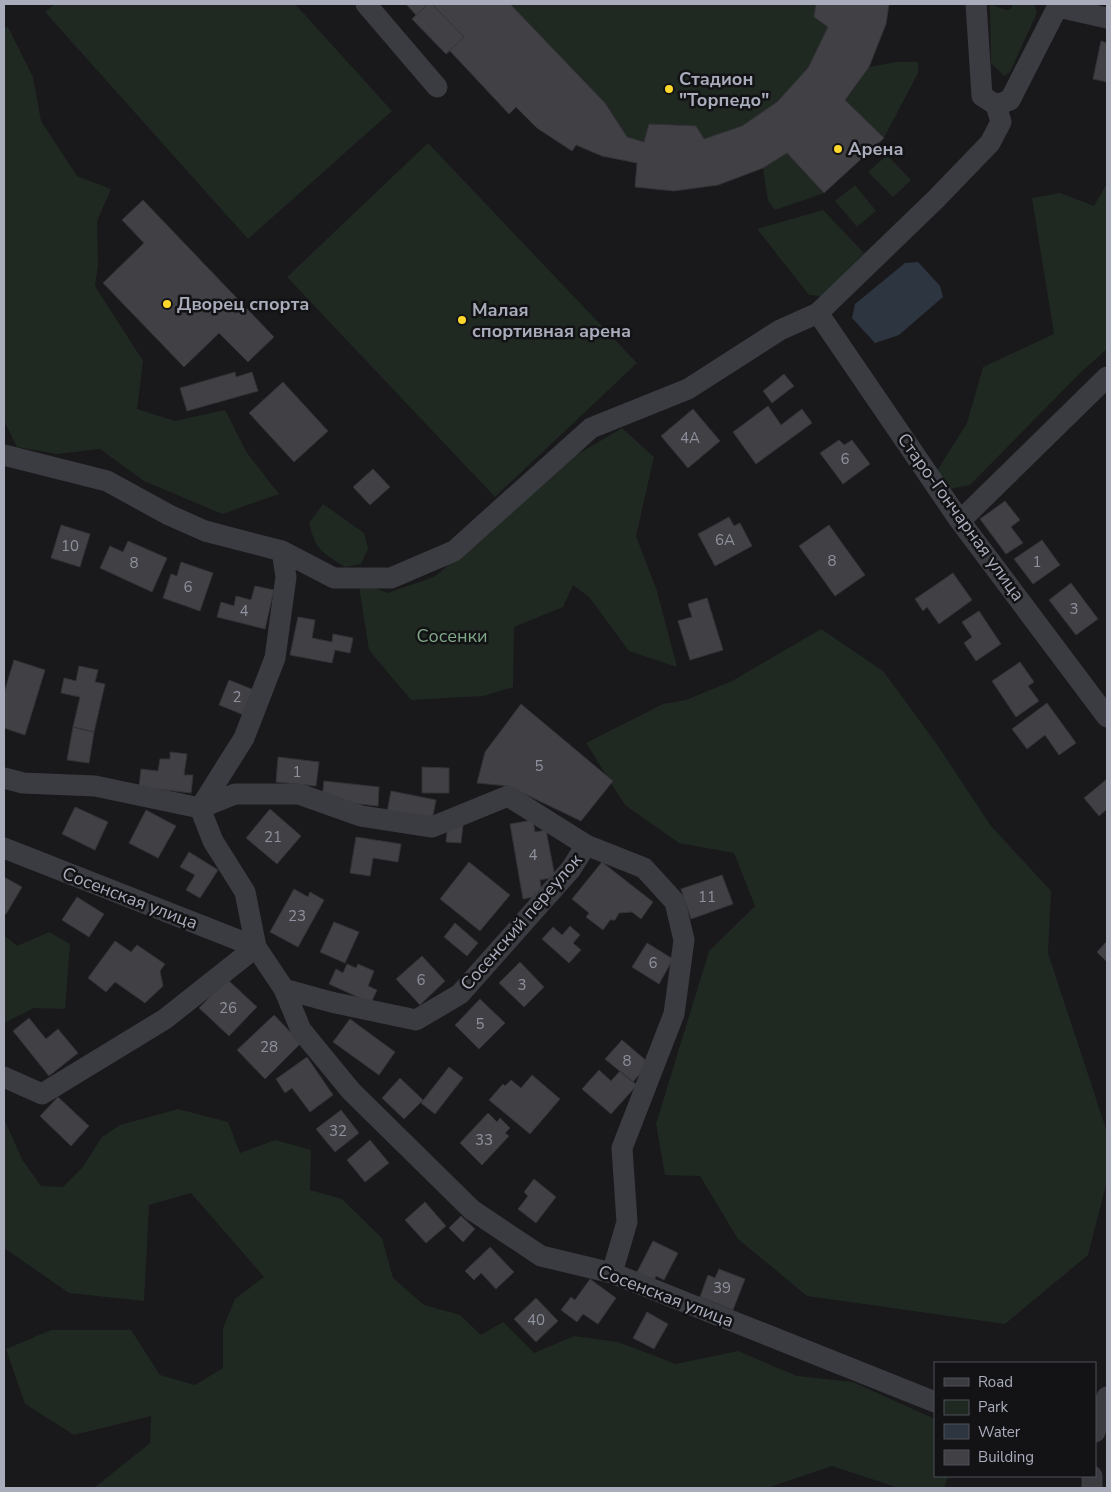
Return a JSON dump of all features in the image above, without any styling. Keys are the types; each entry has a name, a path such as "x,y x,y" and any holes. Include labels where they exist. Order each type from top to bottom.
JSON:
{"street":[{"path":"366,4 438,88"},
{"path":"4,455 107,481 169,515 205,531 282,551 334,578 391,578 418,568 454,551 591,428 688,389 780,330 818,313 936,199 990,143 1001,122 996,105 982,96 976,4"},
{"path":"996,105 1010,100 1058,6 1107,18"},
{"name":"Старо-Гончарная улица","path":"818,313 960,521 1107,717"},
{"path":"960,521 1107,377"},
{"path":"200,808 244,738 275,658 286,577 282,551"},
{"path":"4,778 23,783 95,786 200,808 235,794 299,794 361,816 432,827 508,796 586,846 644,868 675,902 684,940 674,1014 622,1148 627,1222 612,1273"},
{"name":"Сосенская улица","path":"200,808 214,841 245,892 256,947 284,989 300,1030 351,1091 472,1210 541,1256 612,1273 934,1402"},
{"name":"Сосенский переулок","path":"284,989 331,1002 416,1020 460,994 570,869 586,846"},
{"name":"Сосенская улица","path":"4,848 256,947"},
{"path":"4,1077 42,1094 165,1020 256,947"},
{"path":"1096,1429 1107,1397"}],"green space":[{"path":"55,4 295,4 392,111 248,239 45,12"},
{"name":"Стадион \"Торпедо\"","path":"406,4 889,4 886,24 869,67 896,62 918,62 918,73 884,138 824,193 775,210 768,201 763,168 718,185 674,191 635,187 637,163 602,156 576,145 572,151 537,128 516,107 509,114 450,51 446,54 412,19 416,15"},
{"path":"990,4 1006,10 1011,9 1012,4 1034,4 1037,13 1010,72 1004,76 991,63"},
{"path":"8,27 33,77 41,121 77,176 111,189 97,221 98,265 95,286 143,361 137,409 175,421 225,410 247,453 279,494 222,514 144,481 100,449 57,454 17,447 4,421 4,28"},
{"name":"Малая спортивная арена","path":"428,143 637,363 495,497 287,277"},
{"path":"887,155 911,180 893,197 868,172"},
{"path":"1107,183 1107,349 1080,373 970,485 948,489 935,474 967,423 983,367 1054,334 1032,198 1060,193 1094,206"},
{"path":"855,185 876,211 857,227 835,201"},
{"path":"823,210 864,253 822,296 809,295 757,229"},
{"name":"Сосенки","path":"622,428 654,457 636,536 657,591 677,667 629,651 589,597 573,585 563,607 514,627 513,687 483,696 411,700 369,650 358,580 387,593 434,577 488,533 553,469"},
{"path":"323,504 364,533 368,549 361,564 345,567 325,554 317,545 309,523"},
{"path":"821,629 883,671 936,743 991,826 1051,891 1048,953 1107,1132 1107,1181 1088,1255 1005,1324 807,1296 738,1239 700,1176 665,1175 656,1124 709,951 755,906 734,853 679,843 625,805 586,743 663,704 686,700 732,681"},
{"path":"49,932 70,944 65,1009 34,1008 4,1023 4,935 17,946"},
{"path":"178,1109 228,1122 240,1153 275,1140 311,1150 310,1190 342,1199 382,1238 393,1278 424,1305 460,1315 481,1335 503,1322 534,1353 574,1336 618,1342 676,1364 738,1351 797,1376 853,1382 934,1419 934,1477 948,1477 944,1488 899,1488 832,1466 767,1488 94,1488 150,1443 151,1416 74,1435 25,1404 6,1349 51,1330 131,1330 160,1375 195,1385 223,1368 223,1328 235,1299 264,1277 191,1193 149,1205 144,1301 69,1293 4,1248 4,1119 23,1161 41,1186 63,1187 82,1168 102,1137 120,1125"}],"water":[{"path":"918,262 940,286 943,297 899,335 875,343 852,318 855,304 905,263"}],"building":[{"path":"406,4 510,4 605,103 627,137 644,142 649,124 696,126 704,139 742,126 777,102 808,68 828,27 814,17 816,4 889,4 886,24 869,67 845,100 884,138 824,193 787,153 763,168 718,185 674,191 635,187 637,163 602,156 576,145 572,151 537,128 516,107 509,114 450,51 446,54 412,19 416,15"},
{"path":"428,4 432,4 464,37 446,54 412,19"},
{"path":"1101,41 1107,43 1107,82 1093,79"},
{"path":"143,200 274,337 248,362 219,333 184,367 103,283 144,243 122,220"},
{"path":"235,372 236,377 252,372 258,391 187,411 180,388"},
{"path":"784,374 794,386 772,403 763,391"},
{"path":"283,382 328,431 294,462 249,413"},
{"path":"768,406 781,425 802,409 812,423 756,464 733,432"},
{"path":"693,409 720,441 688,468 661,436"},
{"path":"839,440 844,445 852,440 870,464 843,484 820,453"},
{"path":"373,469 390,487 370,505 353,487"},
{"path":"1005,501 1020,520 1011,527 1023,543 1006,554 980,519"},
{"path":"729,517 734,526 740,523 752,546 715,566 698,534"},
{"path":"61,525 90,534 80,567 51,558"},
{"path":"829,525 865,575 835,596 799,546"},
{"path":"1042,540 1060,565 1033,584 1014,559"},
{"path":"128,541 167,558 152,592 100,568 110,546 123,552"},
{"path":"181,562 213,573 200,611 163,598 171,574 177,576"},
{"path":"953,573 972,600 939,624 927,607 923,611 915,599"},
{"path":"1071,583 1098,619 1076,635 1049,600"},
{"path":"255,586 274,590 265,629 217,617 221,602 234,606 236,596 251,600"},
{"path":"707,598 723,650 690,660 678,621 692,617 688,604"},
{"path":"979,611 1001,644 976,661 964,643 972,637 962,622"},
{"path":"298,617 315,620 312,638 332,642 333,634 353,638 350,653 335,650 332,663 290,655"},
{"path":"14,660 45,670 25,735 4,728 4,693"},
{"path":"1020,662 1034,682 1028,686 1039,701 1016,717 992,681"},
{"path":"79,666 98,670 95,682 105,684 94,732 73,727 80,697 61,693 64,678 76,681"},
{"path":"229,680 254,690 244,715 219,705"},
{"path":"1047,703 1076,743 1059,755 1045,735 1027,749 1012,729"},
{"path":"521,704 613,781 581,821 508,786 477,783 485,752"},
{"path":"73,727 94,732 89,763 67,760"},
{"path":"170,752 187,754 184,775 193,775 191,793 139,787 141,769 158,771 160,759 170,759"},
{"path":"278,757 319,762 316,786 276,782"},
{"path":"422,767 449,768 449,793 422,793"},
{"path":"1107,779 1107,809 1099,816 1084,798"},
{"path":"324,781 379,787 378,806 322,800"},
{"path":"391,791 436,800 432,820 387,812"},
{"path":"75,807 108,822 95,850 62,834"},
{"path":"270,809 301,836 277,864 246,838"},
{"path":"146,810 176,826 158,858 129,843"},
{"path":"533,820 535,832 546,830 555,877 540,880 542,895 523,899 510,824"},
{"path":"448,823 463,825 461,843 446,842"},
{"path":"356,837 401,844 398,862 373,858 370,876 350,873"},
{"path":"189,852 218,870 200,898 186,890 195,875 180,867"},
{"path":"469,862 510,895 480,931 440,899"},
{"path":"602,862 653,902 641,919 632,912 619,913 615,920 610,920 603,930 586,917 589,913 572,899"},
{"path":"722,875 733,904 691,919 681,889"},
{"path":"4,877 22,887 6,914 4,913"},
{"path":"294,889 308,897 310,892 324,900 298,947 270,932"},
{"path":"77,897 104,914 89,937 62,920"},
{"path":"334,922 359,932 345,963 320,952"},
{"path":"455,923 478,943 467,956 444,937"},
{"path":"570,926 580,935 573,943 581,950 569,963 542,939 553,927 562,935"},
{"path":"115,941 131,952 137,945 165,964 160,971 163,986 145,1003 115,982 106,992 88,978"},
{"path":"1107,941 1107,962 1097,952"},
{"path":"647,943 673,959 659,984 632,967"},
{"path":"422,956 445,981 420,1005 396,979"},
{"path":"520,962 544,987 524,1007 499,983"},
{"path":"347,964 356,968 358,964 374,971 368,986 377,990 371,1003 329,984 336,969 343,973"},
{"path":"227,979 257,1007 229,1036 199,1008"},
{"path":"480,999 505,1023 479,1049 455,1025"},
{"path":"274,1015 301,1043 265,1079 237,1050"},
{"path":"29,1018 46,1039 58,1029 78,1053 49,1076 13,1031"},
{"path":"350,1019 395,1052 379,1075 333,1042"},
{"path":"622,1040 649,1063 633,1082 605,1059"},
{"path":"307,1057 333,1095 310,1112 292,1088 285,1093 276,1079"},
{"path":"449,1067 463,1078 435,1114 421,1103"},
{"path":"599,1070 611,1081 620,1071 637,1085 611,1114 582,1089"},
{"path":"532,1075 560,1099 530,1134 489,1100 503,1084 505,1086 511,1080 521,1088"},
{"path":"400,1078 423,1100 404,1119 382,1098"},
{"path":"58,1097 89,1126 71,1146 40,1116"},
{"path":"341,1110 359,1133 335,1152 316,1129"},
{"path":"488,1113 497,1122 500,1118 510,1128 505,1133 509,1136 482,1165 460,1143"},
{"path":"370,1140 389,1163 365,1182 347,1160"},
{"path":"534,1179 556,1197 536,1223 518,1209 528,1196 524,1192"},
{"path":"425,1202 446,1226 426,1243 405,1220"},
{"path":"461,1216 475,1229 463,1242 449,1228"},
{"path":"653,1241 678,1253 664,1280 656,1276 653,1283 636,1274"},
{"path":"490,1247 514,1272 496,1289 481,1273 474,1280 465,1271"},
{"path":"719,1269 745,1279 733,1310 700,1297 708,1275 715,1278"},
{"path":"590,1279 616,1298 598,1324 583,1314 577,1322 561,1310 571,1297 575,1300"},
{"path":"536,1298 558,1321 536,1342 514,1319"},
{"path":"647,1312 668,1324 654,1349 633,1338"}],"place":[{"name":"Стадион \"Торпедо\"","path":"669,89"},
{"name":"Арена","path":"838,149"},
{"name":"Дворец спорта","path":"167,304"},
{"name":"Малая спортивная арена","path":"462,320"}]}
